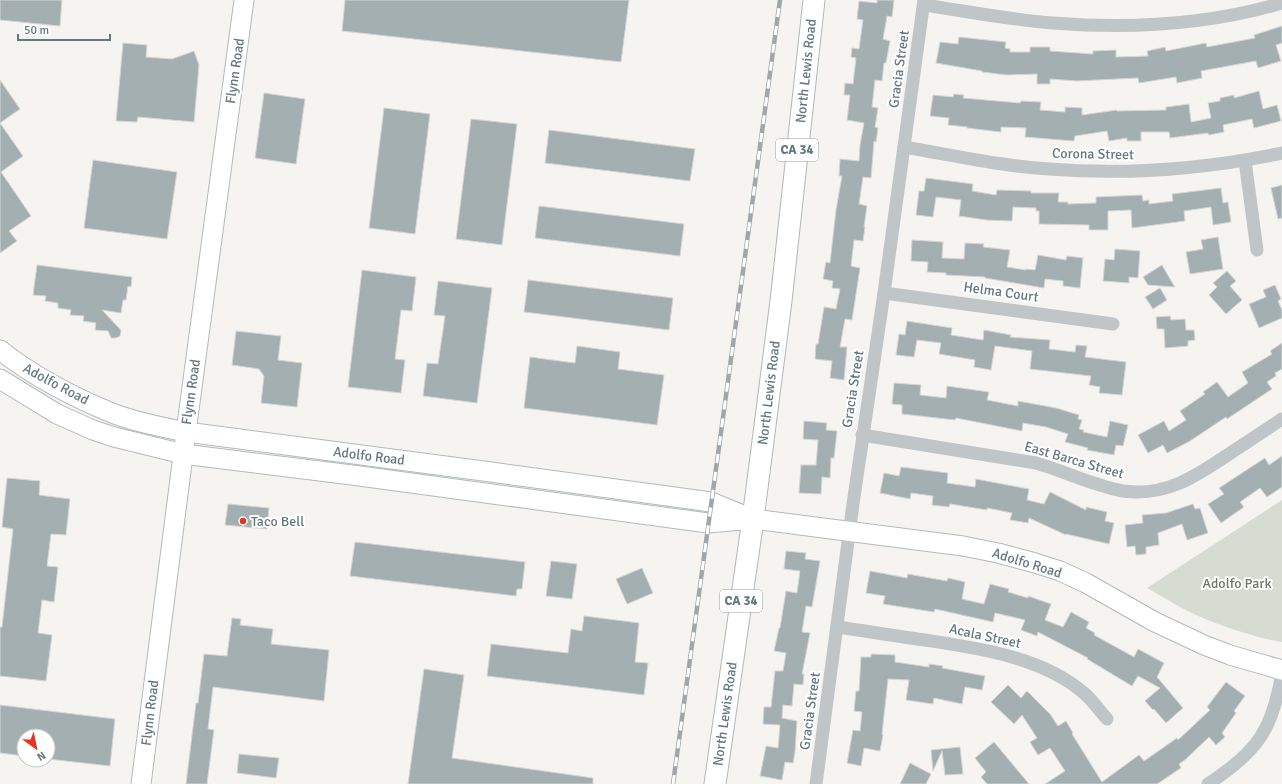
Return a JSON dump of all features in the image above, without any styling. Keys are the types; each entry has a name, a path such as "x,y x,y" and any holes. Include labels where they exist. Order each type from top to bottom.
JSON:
{"main road":[{"name":"Flynn Road","path":"141,784 183,454 244,0"},
{"name":"North Lewis Road","path":"715,784 753,519 781,301 814,0"},
{"name":"Adolfo Road","path":"0,350 36,376 59,388 112,413 160,427 186,432 711,502 753,519"},
{"name":"Adolfo Road","path":"0,379 57,414 93,430 114,437 183,454 352,475 708,523 753,519 963,546 998,553 1035,562 1060,572 1086,583 1179,634 1230,655 1282,671"}],"street":[{"path":"924,2 1052,23 1101,26 1151,25 1196,21 1241,14 1282,3"},
{"name":"Gracia Street","path":"816,784 862,435 884,293 924,2"},
{"name":"Corona Street","path":"904,147 1002,164 1048,169 1114,172 1211,166 1282,154"},
{"path":"1245,161 1257,250"},
{"name":"Helma Court","path":"884,293 1113,324"},
{"name":"East Barca Street","path":"862,435 1036,463 1055,468 1106,487 1122,491 1144,492 1167,488 1188,480 1282,419"},
{"name":"Acala Street","path":"837,627 961,646 1023,661 1049,671 1086,694 1107,719"},
{"path":"1208,784 1248,754 1262,736 1273,713 1278,696 1282,671"}],"green space":[{"name":"Adolfo Park","path":"1282,500 1282,642 1249,634 1196,615 1147,588"}],"building":[{"path":"0,0 62,0 60,26 0,20"},
{"path":"345,0 629,0 621,62 342,31"},
{"path":"877,0 894,0 892,17 887,16 883,39 890,41 886,63 884,63 882,81 875,80 872,107 878,108 875,127 878,128 876,142 874,141 871,178 863,177 859,204 867,206 863,241 854,240 851,266 860,268 852,320 845,319 840,347 847,347 844,380 830,378 832,361 815,359 816,344 818,344 824,307 836,309 840,289 832,288 833,281 823,279 826,262 830,263 836,210 842,176 839,176 840,159 859,161 864,123 847,120 850,95 844,95 845,83 853,84 856,58 851,57 852,48 859,49 863,20 857,19 859,1 877,3"},
{"path":"1282,26 1282,43 1276,45 1281,61 1258,68 1256,61 1201,71 1202,78 1177,83 1176,77 1139,83 1138,78 1076,81 1050,79 1050,84 1037,84 1037,74 1007,75 982,72 936,63 940,42 958,44 959,37 1006,42 1005,48 1010,49 1010,52 1030,52 1030,47 1050,47 1050,51 1093,54 1093,51 1116,50 1116,57 1148,56 1147,51 1165,47 1166,51 1206,43 1207,47 1255,38 1254,35"},
{"path":"123,43 147,45 146,57 172,59 194,51 199,65 194,122 138,117 137,122 116,121"},
{"path":"0,80 20,109 0,123"},
{"path":"1259,91 1263,109 1277,105 1281,121 1254,128 1252,119 1223,125 1224,132 1209,135 1208,133 1170,138 1169,132 1141,132 1141,141 1127,141 1127,138 1109,141 1107,131 1075,136 1074,141 1025,137 1026,128 1001,127 1001,132 967,128 948,125 949,118 930,116 933,95 953,97 954,94 964,95 963,98 1020,103 1021,101 1041,102 1040,110 1065,112 1065,107 1082,108 1082,115 1117,110 1166,110 1166,107 1189,104 1191,122 1211,118 1208,103 1220,101 1220,98 1234,95 1234,98"},
{"path":"264,93 305,99 296,164 255,158"},
{"path":"384,108 430,114 415,234 369,228"},
{"path":"471,119 517,124 502,245 456,239"},
{"path":"0,123 23,156 1,172 31,216 9,231 17,241 0,253"},
{"path":"549,130 695,149 690,181 545,163"},
{"path":"93,160 177,172 167,239 84,228"},
{"path":"926,178 973,184 972,191 996,195 997,190 1031,191 1031,193 1059,193 1058,202 1068,202 1068,204 1096,203 1096,197 1142,195 1143,201 1149,200 1149,204 1173,201 1172,194 1221,188 1223,203 1228,202 1231,222 1213,225 1211,207 1184,211 1185,221 1132,228 1131,210 1108,211 1108,230 1089,230 1089,225 1039,224 1039,211 1036,211 1036,208 1013,207 1012,221 986,220 959,216 961,200 936,197 933,217 916,215 919,191 924,191"},
{"path":"1282,185 1282,218 1278,219 1271,188"},
{"path":"539,206 684,224 680,256 535,238"},
{"path":"1218,237 1223,269 1190,274 1186,252 1203,249 1201,240"},
{"path":"912,240 943,242 942,258 964,259 965,243 984,244 983,247 1010,250 1007,267 1026,270 1035,270 1038,255 1066,260 1067,256 1083,258 1080,288 1063,286 1063,281 1045,279 1044,288 985,277 946,275 946,273 927,272 928,262 911,261"},
{"path":"1115,249 1140,251 1138,278 1129,277 1129,283 1103,281 1105,259 1114,260"},
{"path":"37,265 132,277 131,287 128,286 126,300 123,300 121,313 102,310 120,329 120,336 111,338 108,331 95,330 96,323 83,321 84,316 70,315 71,310 58,308 58,303 45,301 46,296 33,295"},
{"path":"1162,265 1175,287 1148,285 1143,277"},
{"path":"362,270 416,277 412,311 401,310 395,359 405,360 401,393 348,387"},
{"path":"1227,271 1236,281 1230,286 1242,300 1226,314 1209,295 1217,287 1213,283"},
{"path":"528,280 673,298 669,330 524,312"},
{"path":"438,281 492,288 477,403 423,396 427,363 438,364 445,316 434,315"},
{"path":"1275,285 1281,299 1278,301 1282,310 1282,318 1259,328 1249,304 1266,297 1263,290"},
{"path":"1160,288 1167,300 1153,309 1145,297"},
{"path":"1170,316 1171,320 1185,319 1186,330 1194,330 1195,340 1188,341 1188,346 1165,348 1164,329 1157,329 1156,317"},
{"path":"907,321 952,328 951,335 983,340 984,330 1011,335 1010,337 1050,340 1049,349 1075,352 1076,345 1087,346 1085,357 1126,362 1122,395 1099,393 1100,387 1089,385 1091,376 1030,369 1032,351 995,346 991,370 974,367 975,360 939,354 941,343 917,340 914,357 896,355 899,334 905,335"},
{"path":"236,331 281,336 278,360 302,363 297,407 261,403 264,376 259,369 232,365"},
{"path":"1282,343 1282,369 1275,373 1276,376 1267,382 1272,389 1227,419 1226,417 1190,441 1167,453 1163,445 1148,453 1138,435 1164,421 1169,431 1186,420 1180,411 1205,394 1203,392 1217,382 1228,397 1248,383 1242,372 1272,354 1270,351"},
{"path":"577,346 620,352 618,369 664,375 657,425 524,408 530,357 575,363"},
{"path":"894,383 921,385 920,395 946,398 947,386 989,392 987,400 1018,406 1018,401 1056,408 1079,415 1078,419 1082,420 1079,429 1084,430 1083,432 1107,437 1110,421 1128,425 1123,446 1116,445 1114,455 1087,450 1088,448 1065,442 1068,434 1046,427 1023,423 1022,431 956,418 955,420 902,414 902,405 892,404"},
{"path":"804,421 827,423 826,430 837,431 834,458 831,458 830,478 822,477 821,494 799,493 801,465 816,465 818,440 803,439"},
{"path":"1282,456 1282,487 1267,497 1260,488 1240,502 1244,507 1221,523 1208,504 1224,494 1219,488 1265,458 1269,465"},
{"path":"901,467 948,473 947,483 975,487 976,479 1029,489 1027,500 1044,504 1050,492 1086,510 1086,507 1107,512 1105,521 1114,523 1109,544 1066,535 1029,518 1028,523 1010,520 1012,513 987,508 987,510 950,504 949,507 932,505 933,496 911,493 910,499 880,493 884,473 899,476"},
{"path":"7,478 40,481 39,495 70,499 66,535 51,534 47,566 58,567 54,602 42,600 38,633 52,635 46,681 0,676 0,627 2,627 13,529 2,527"},
{"path":"228,504 269,508 267,529 225,525"},
{"path":"1193,504 1195,509 1200,508 1208,533 1187,540 1182,524 1158,533 1159,545 1146,547 1146,554 1136,555 1135,546 1127,547 1125,525 1143,523 1142,515 1166,513"},
{"path":"355,542 525,562 522,589 517,589 516,596 350,576"},
{"path":"786,551 806,553 805,559 820,561 812,607 806,606 802,632 810,633 802,674 804,674 803,685 794,684 792,706 783,705 782,718 797,721 793,763 785,762 782,780 760,776 766,746 778,748 780,725 763,724 764,707 771,707 775,671 783,671 786,653 774,651 780,628 786,591 797,593 800,571 784,569"},
{"path":"551,561 577,564 572,599 546,596"},
{"path":"642,568 653,593 627,604 616,579"},
{"path":"870,571 907,578 908,574 947,581 948,578 965,582 962,599 984,604 990,584 1009,589 1008,592 1028,598 1028,596 1051,604 1045,620 1063,627 1071,612 1089,622 1086,628 1095,633 1094,635 1134,657 1138,649 1164,663 1157,677 1183,708 1166,723 1145,701 1160,688 1138,676 1132,686 1087,659 1088,658 1038,632 1037,636 1021,630 1025,620 995,613 993,622 935,609 934,612 883,604 885,596 866,593"},
{"path":"584,616 639,623 635,662 648,663 644,695 487,676 491,644 568,653 571,629 582,631"},
{"path":"232,618 241,619 240,625 273,629 271,644 329,650 324,701 213,687 208,729 214,730 207,784 186,784 196,703 198,703 204,654 227,656"},
{"path":"871,654 895,655 895,662 929,667 929,664 943,666 942,668 985,676 982,690 965,687 962,704 934,698 933,704 906,700 909,680 888,679 883,735 880,751 864,748 861,766 847,763 853,730 860,731 862,712 854,711 856,691 859,691 861,657 871,657"},
{"path":"424,669 464,675 452,758 593,778 593,784 408,784"},
{"path":"1226,682 1245,696 1234,711 1236,713 1222,733 1225,737 1216,745 1209,737 1179,764 1181,768 1157,784 1045,784 1065,771 1050,748 1038,755 1030,742 1037,738 1022,715 1014,724 991,702 1008,685 1021,698 1027,691 1050,714 1058,726 1066,721 1073,733 1072,734 1102,782 1139,755 1144,761 1177,738 1178,740 1210,710 1207,707"},
{"path":"0,705 115,719 110,766 56,760 56,728 16,728 16,755 0,753"},
{"path":"994,742 1029,784 987,784 981,777 986,772 975,758"},
{"path":"960,747 963,774 945,775 942,751 933,771 931,750"},
{"path":"239,754 279,758 276,778 237,773"},
{"path":"910,763 931,774 926,784 900,784"}],"railway":[{"path":"673,784 780,0"}],"place":[{"name":"Taco Bell","path":"243,521"}]}
